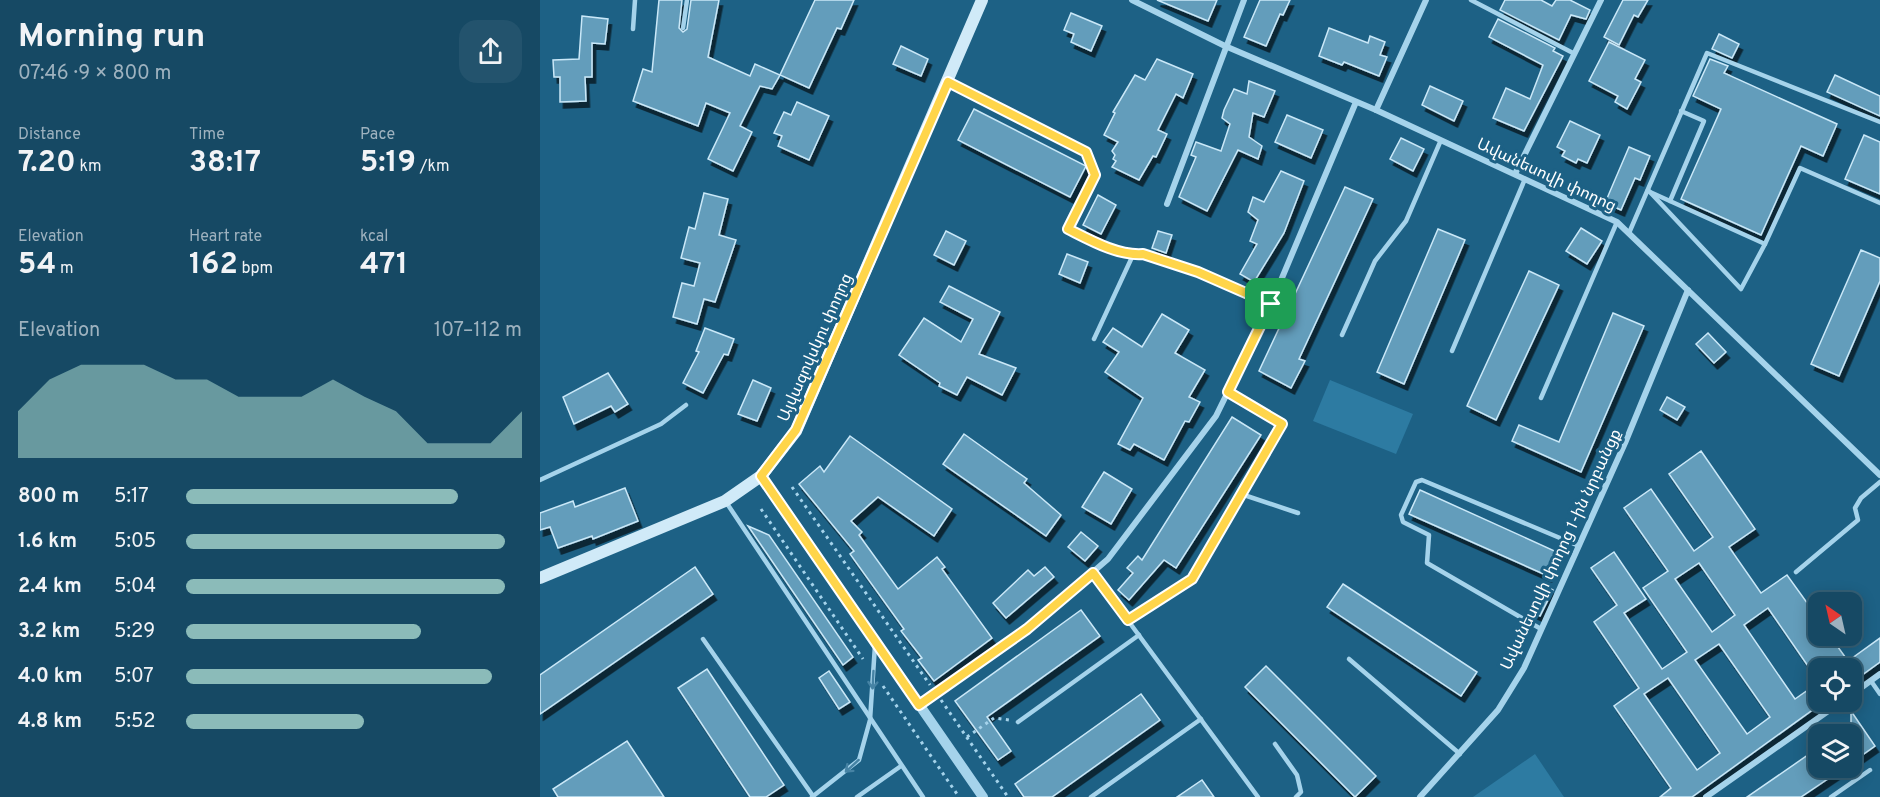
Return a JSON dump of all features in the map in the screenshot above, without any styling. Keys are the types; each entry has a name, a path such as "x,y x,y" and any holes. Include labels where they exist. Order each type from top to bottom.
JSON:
{"main road":[{"name":"Այվազովսկու փողոց","path":"540,578 725,501 761,476 796,430 982,0"}],"street":[{"name":"Ավանեսովի փողոց","path":"1132,0 1225,45 1376,110 1617,222 1880,475"},
{"path":"1167,204 1225,45 1244,0"},
{"path":"1376,110 1426,0"},
{"path":"1515,174 1601,0"},
{"path":"919,705 1027,629 1108,559 1216,416 1271,304 1356,102"},
{"name":"Ավանեսովի փողոց 1-ին նրբանցք","path":"1420,797 1498,710 1524,668 1579,546 1688,290"},
{"path":"761,476 983,797"},
{"path":"1862,687 1880,674"},
{"path":"1706,797 1827,712"}],"lane":[{"path":"633,29 635,0"},
{"path":"683,28 687,0"},
{"path":"1471,0 1573,53"},
{"path":"1629,233 1707,53 1880,122"},
{"path":"948,82 1086,152 1095,175 1068,229 1093,241 1133,255 1143,254 1198,272 1271,304"},
{"path":"1670,201 1704,121 1681,111"},
{"path":"1342,335 1375,261 1406,220 1441,140"},
{"path":"1648,190 1741,289 1765,244 1800,168 1880,203"},
{"path":"1452,351 1525,179"},
{"path":"1648,190 1765,244"},
{"path":"1540,398 1617,222"},
{"path":"1094,339 1133,255"},
{"path":"1128,620 1192,579 1282,424 1228,392"},
{"path":"540,480 661,424 686,405"},
{"path":"1541,629 1428,563 1429,535 1403,522 1401,515 1416,482 1422,480 1579,546"},
{"path":"1796,572 1858,520 1855,508 1880,482"},
{"path":"1241,494 1298,513"},
{"path":"725,501 923,797"},
{"path":"1093,573 1258,797"},
{"path":"1018,722 1138,635"},
{"path":"703,639 812,796 859,760 870,720 875,640"},
{"path":"1349,659 1460,754"},
{"path":"1871,681 1880,694"},
{"path":"1091,797 1200,719"},
{"path":"1275,744 1297,775 1302,792 1296,797"},
{"path":"857,797 901,766"},
{"path":"1831,797 1870,770"}],"path":[{"path":"792,487 1008,797"},
{"path":"761,509 959,797"},
{"path":"967,737 994,718 1018,722"}],"shaded area":[{"path":"1330,380 1413,414 1396,454 1313,421"},
{"path":"1535,754 1564,797 1473,797"}],"building":[{"path":"659,0 682,0 679,28 683,32 687,29 691,0 719,0 708,57 750,76 755,64 780,75 772,89 760,86 740,126 752,132 733,171 708,159 730,113 706,103 698,126 633,101 643,69 652,72"},
{"path":"815,0 854,0 841,29 837,28 809,88 780,75"},
{"path":"1157,0 1217,0 1208,21"},
{"path":"1260,0 1290,0 1283,15 1280,14 1266,46 1244,37"},
{"path":"1505,0 1541,0 1552,6 1556,0 1570,0 1590,10 1586,19 1571,15 1559,40 1500,10"},
{"path":"1623,0 1648,0 1638,17 1634,15 1619,45 1604,37"},
{"path":"1071,13 1102,26 1091,51 1071,42 1074,34 1064,30"},
{"path":"582,16 608,19 605,44 592,43 592,77 585,77 586,101 560,102 560,77 554,77 553,60 579,59"},
{"path":"1498,19 1555,48 1553,51 1563,56 1524,131 1493,118 1506,88 1530,99 1543,65 1489,37"},
{"path":"1329,28 1368,43 1370,36 1385,42 1380,55 1387,57 1379,76 1344,62 1342,65 1319,56"},
{"path":"1719,34 1739,44 1732,58 1712,49"},
{"path":"1609,42 1645,60 1635,79 1641,82 1627,109 1615,102 1618,96 1589,81"},
{"path":"901,46 928,59 921,76 893,64"},
{"path":"1157,59 1193,74 1183,98 1176,94 1158,130 1167,134 1156,157 1153,156 1139,180 1112,167 1116,161 1113,159 1115,155 1112,151 1118,142 1104,135 1115,113 1113,112 1135,75 1145,80"},
{"path":"1710,59 1728,66 1724,73 1837,124 1823,156 1801,146 1761,235 1681,199 1721,109 1693,96"},
{"path":"1835,75 1880,96 1880,116 1827,92"},
{"path":"1249,81 1275,91 1264,117 1253,113 1249,137 1262,146 1258,159 1238,150 1207,211 1179,197 1196,157 1191,155 1196,142 1221,151 1230,124 1222,118 1224,110 1234,89 1247,94"},
{"path":"1430,86 1463,101 1454,121 1422,105"},
{"path":"797,102 829,116 809,160 778,146 782,136 774,133 784,112 791,115"},
{"path":"974,109 1086,166 1070,197 958,140"},
{"path":"1287,115 1323,130 1311,158 1275,142"},
{"path":"1570,121 1600,135 1587,163 1578,159 1576,163 1562,156 1565,151 1557,147"},
{"path":"1864,135 1880,142 1880,194 1845,179"},
{"path":"1401,138 1424,149 1413,171 1390,159"},
{"path":"1629,147 1650,156 1640,180 1635,178 1621,210 1605,203"},
{"path":"1281,171 1304,181 1284,233 1254,282 1240,274 1257,244 1250,241 1258,220 1248,212 1253,197 1264,202"},
{"path":"1345,187 1373,199 1299,359 1305,361 1291,388 1259,371"},
{"path":"704,193 728,199 719,235 736,240 715,302 704,299 697,324 673,317 682,283 694,286 700,263 681,258 689,227 695,229"},
{"path":"1098,195 1116,205 1101,234 1083,225"},
{"path":"1581,228 1602,241 1587,264 1566,251"},
{"path":"1438,229 1465,240 1404,384 1377,372"},
{"path":"946,231 966,241 954,265 934,255"},
{"path":"1158,231 1172,235 1166,253 1152,248"},
{"path":"1861,250 1880,258 1880,281 1839,376 1811,364"},
{"path":"1067,254 1088,262 1080,283 1059,274"},
{"path":"1529,271 1559,285 1496,420 1467,406"},
{"path":"949,286 1000,312 979,354 1016,368 1002,395 967,377 957,395 939,386 940,383 899,355 924,318 961,342 973,319 940,302"},
{"path":"1613,313 1644,326 1581,472 1512,441 1519,425 1559,442"},
{"path":"1162,314 1189,330 1175,353 1205,370 1189,397 1200,402 1189,422 1185,421 1164,460 1134,444 1130,450 1118,444 1143,398 1105,372 1119,352 1103,342 1113,328 1142,347"},
{"path":"705,328 734,339 728,355 724,354 703,393 683,383 699,352 696,351"},
{"path":"1708,333 1726,352 1714,363 1696,344"},
{"path":"608,373 628,404 615,412 611,406 574,424 563,397"},
{"path":"753,380 771,388 757,421 738,414"},
{"path":"1667,397 1685,407 1677,420 1660,410"},
{"path":"1232,417 1261,435 1176,568 1164,560 1129,600 1118,590 1133,573 1127,568 1138,556 1142,560"},
{"path":"964,434 1027,479 1024,483 1061,515 1046,536 943,464"},
{"path":"850,436 952,509 934,536 878,497 851,521 862,532 859,535 898,589 937,557 945,567 942,569 992,638 934,681 918,660 922,658 901,631 904,629 850,554 854,551 799,484 820,466 824,472"},
{"path":"1701,451 1755,529 1729,547 1761,593 1787,575 1808,604 1808,646 1837,646 1846,658 1808,658 1808,666 1768,608 1744,625 1795,699 1808,690 1810,712 1692,797 1660,797 1671,788 1614,706 1639,688 1594,622 1617,605 1591,568 1614,552 1646,599 1624,613 1662,669 1687,652 1643,588 1668,571 1624,508 1651,489 1694,551 1713,537 1669,474","holes":["1699,563 1735,615 1712,632 1675,579","1719,644 1770,717 1747,734 1695,660","1668,678 1720,753 1697,770 1644,694"]},
{"path":"1104,472 1132,489 1111,524 1082,507"},
{"path":"625,488 638,521 593,539 592,536 558,548 550,527 540,530 540,513 573,501 575,507"},
{"path":"1420,490 1559,553 1548,576 1409,514"},
{"path":"748,526 769,535 853,657 843,665"},
{"path":"1081,532 1098,546 1085,561 1068,547"},
{"path":"695,567 713,594 540,714 540,675"},
{"path":"1045,567 1054,577 1006,618 993,603 1028,570 1034,576"},
{"path":"1541,583 1553,590 1540,616 1528,610"},
{"path":"1343,584 1477,672 1461,696 1327,607"},
{"path":"1081,610 1100,636 987,717 1011,751 998,760 955,701"},
{"path":"1880,638 1880,662 1862,675 1862,658 1852,658"},
{"path":"1266,666 1376,776 1355,797 1245,687"},
{"path":"707,669 784,785 766,797 750,797 678,688"},
{"path":"829,671 850,702 839,709 819,678"},
{"path":"1141,694 1160,720 1052,797 1024,797 1015,784"},
{"path":"1851,712 1852,712 1860,724 1851,724"},
{"path":"1862,727 1875,746 1862,755"},
{"path":"627,741 664,797 558,797 553,789"},
{"path":"1808,755 1808,778 1829,778 1801,797 1747,797"},
{"path":"1202,780 1214,797 1177,797"}],"route":[{"path":"948,82 1086,152 1095,175 1068,229 1093,241 1133,255 1143,254 1198,272 1271,304 1228,392 1282,424 1192,579 1128,620 1093,573 1027,629 919,705 761,476 796,430 948,82"}]}
